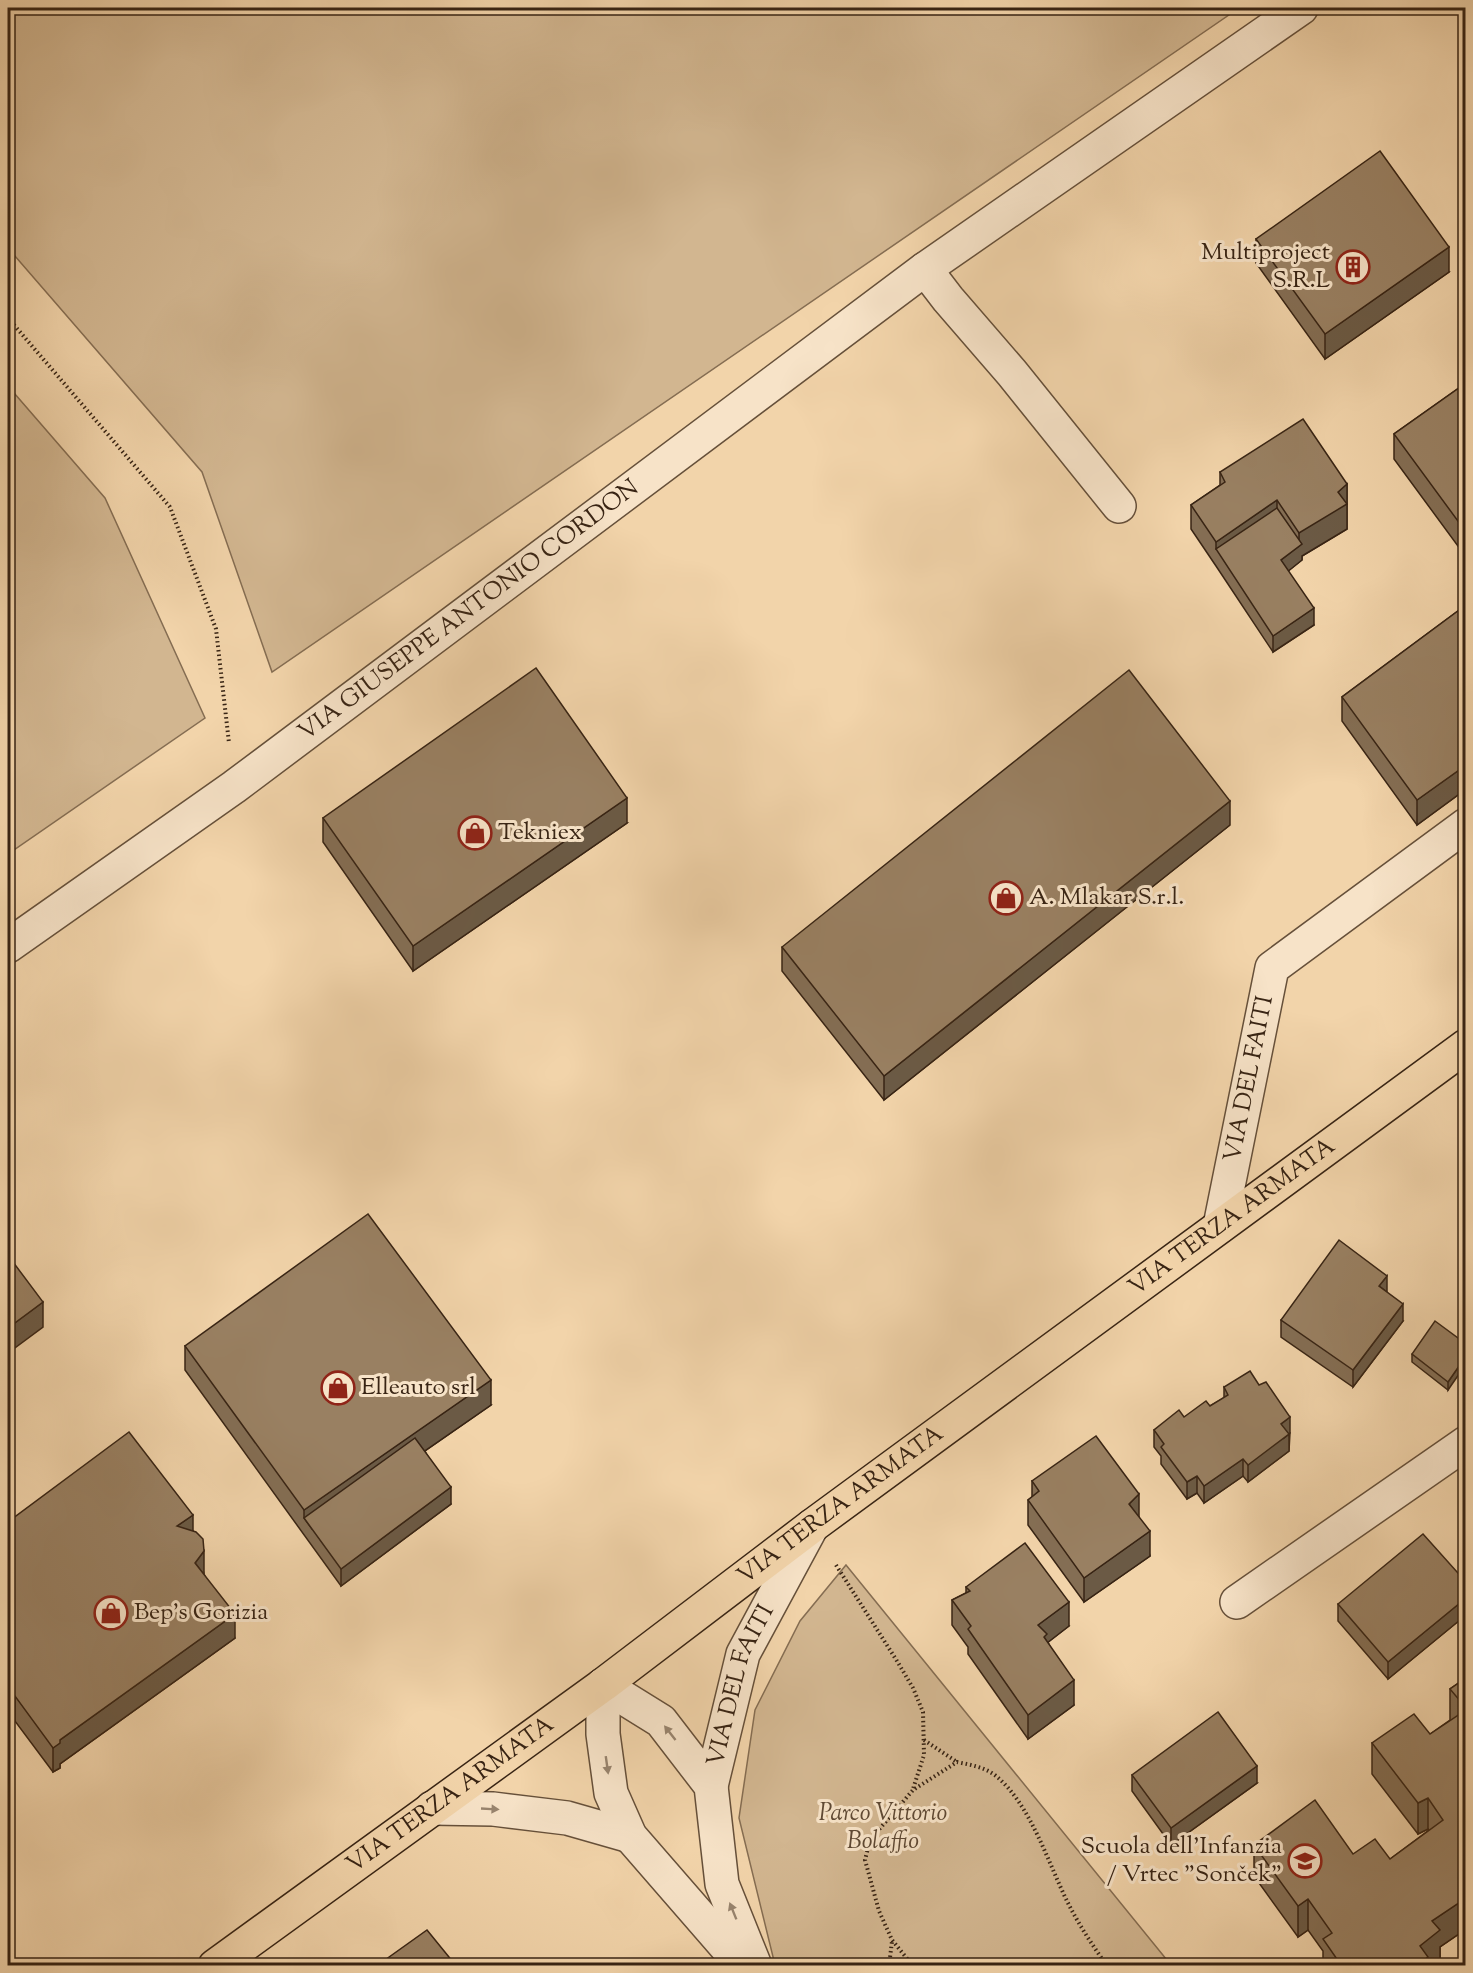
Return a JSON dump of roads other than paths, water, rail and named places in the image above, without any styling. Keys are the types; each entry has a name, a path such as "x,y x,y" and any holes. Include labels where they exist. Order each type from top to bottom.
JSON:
{"main road":[{"name":"VIA TERZA ARMATA","path":"215,1965 603,1686 812,1526 1466,1046"}],"street":[{"name":"VIA GIUSEPPE ANTONIO CORDON","path":"8,946 234,787 925,269 1300,8"},
{"path":"925,269 1119,506"},
{"name":"VIA DEL FAITI","path":"1220,1226 1272,968 1466,825"},
{"path":"1237,1602 1466,1443"},
{"name":"VIA DEL FAITI","path":"755,1965 722,1884 711,1786 743,1654 812,1526"},
{"path":"603,1686 603,1734 611,1793 630,1836 743,1965"},
{"name":"VIA DEL FAITI","path":"603,1686 661,1721 711,1786"},
{"path":"432,1808 493,1809 567,1818 630,1836"}],"place":[{"name":"Multiproject S.R.L","path":"1353,267"},
{"name":"Tekniex","path":"475,833"},
{"name":"A. Mlakar S.r.l.","path":"1006,898"},
{"name":"Elleauto srl","path":"338,1388"},
{"name":"Bep's Gorizia","path":"111,1613"},
{"name":"Scuola dell'Infanzia / Vrtec \"Sonček\"","path":"1305,1861"}],"park label":[{"name":"Parco Vittorio Bolaffio","path":"883,1828"}]}
